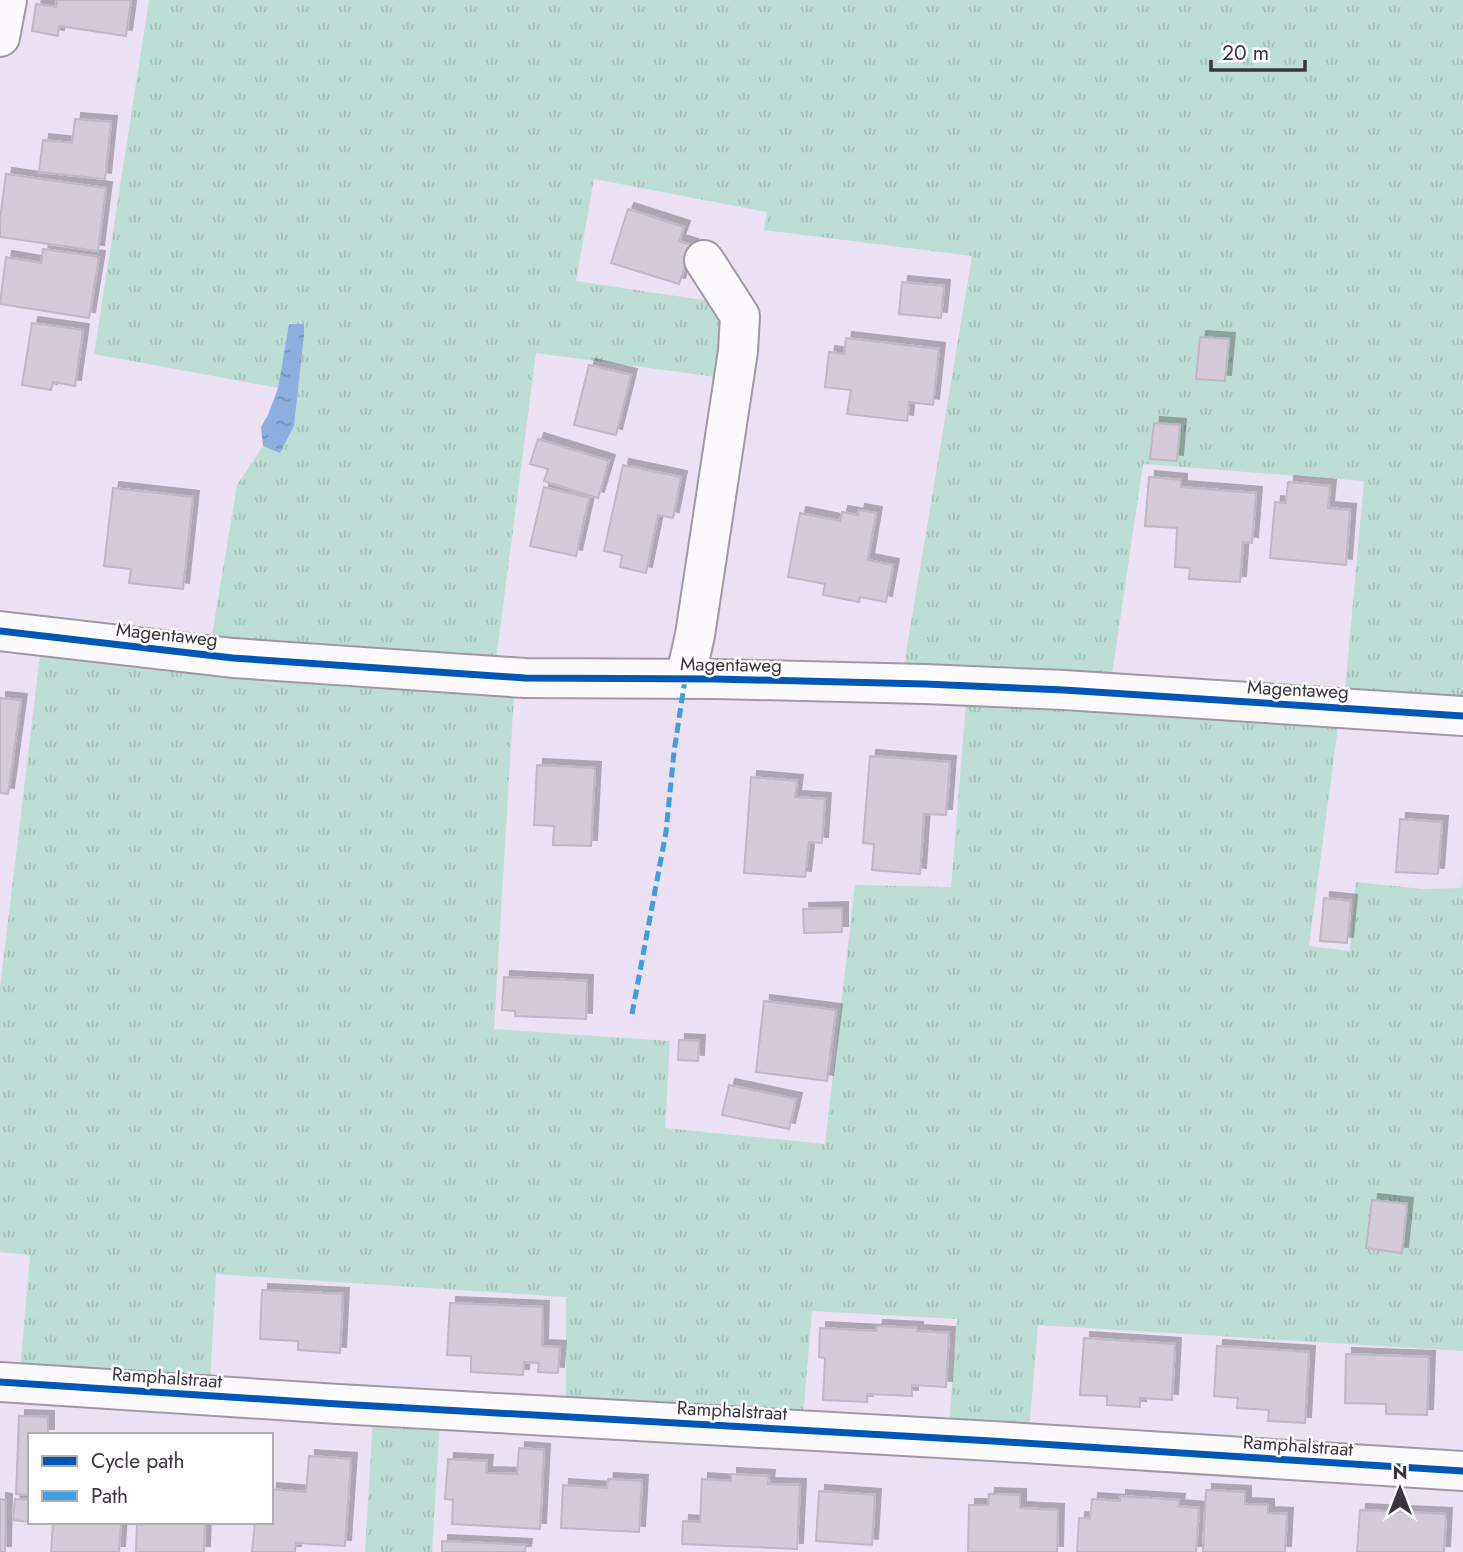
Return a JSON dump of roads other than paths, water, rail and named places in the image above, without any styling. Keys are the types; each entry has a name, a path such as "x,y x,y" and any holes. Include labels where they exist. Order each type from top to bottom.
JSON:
{"street":[{"path":"0,37 7,0"},
{"path":"684,679 695,635 738,351 740,316 704,260"},
{"name":"Magentaweg","path":"0,631 233,658 525,678 980,686 1463,716"},
{"name":"Ramphalstraat","path":"0,1382 1463,1471"}],"water":[{"path":"289,324 304,324 304,335 294,426 280,453 263,446 261,427 278,388"}]}
